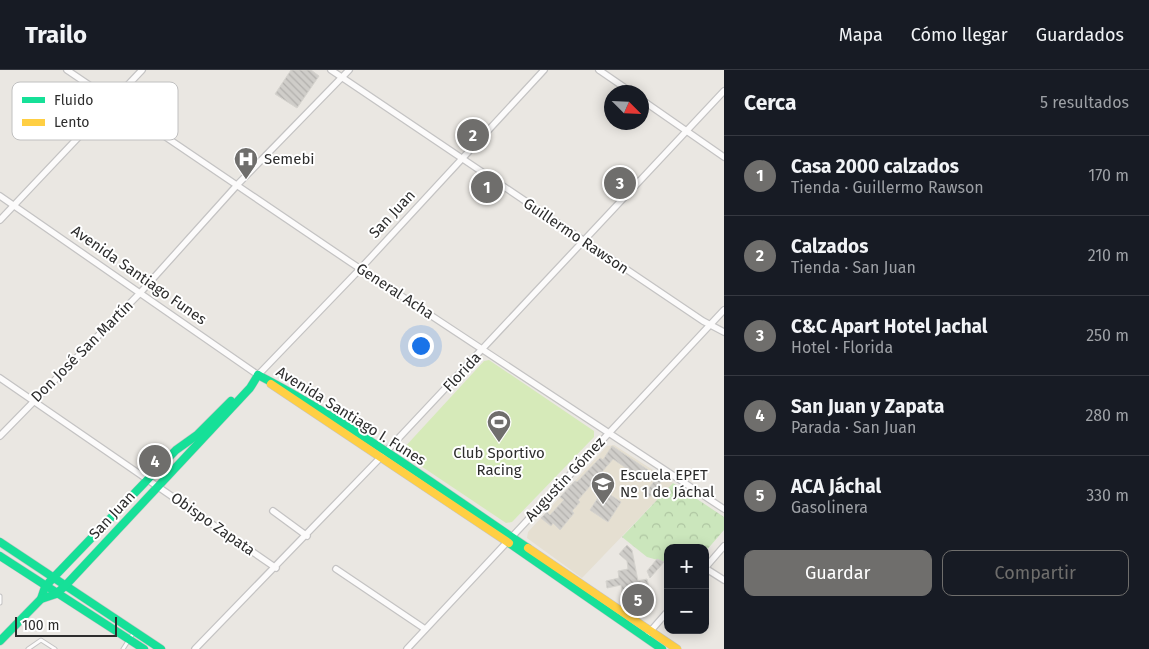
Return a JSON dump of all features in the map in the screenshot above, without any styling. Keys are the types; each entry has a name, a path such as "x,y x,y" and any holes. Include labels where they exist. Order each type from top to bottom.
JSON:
{"main road":[{"name":"Avenida Santiago I. Funes","path":"260,376 295,394 383,455 676,649"},
{"name":"San Juan","path":"0,641 41,599 45,586 176,450 196,435 260,376"},
{"name":"San Juan","path":"41,599 56,594 65,586 260,376"},
{"name":"Avenida Santiago I. Funes","path":"509,538 662,649"},
{"path":"0,542 161,649"},
{"path":"0,556 56,594 144,649"}],"street":[{"name":"General Acha","path":"67,70 84,82"},
{"path":"130,82 142,70"},
{"name":"Guillermo Rawson","path":"331,70 584,242 710,325 724,332"},
{"name":"Don José San Martín","path":"0,436 140,293 238,184 349,70"},
{"name":"San Juan","path":"260,376 544,70"},
{"path":"599,70 621,85"},
{"name":"Florida","path":"195,649 307,536 724,91"},
{"path":"649,105 724,157"},
{"path":"0,220 75,140"},
{"name":"General Acha","path":"171,140 724,509"},
{"name":"Avenida Santiago Funes","path":"0,196 260,376"},
{"name":"Augustin Gómez","path":"406,649 724,310"},
{"name":"Obispo Zapata","path":"0,378 276,568"},
{"path":"273,511 307,536"},
{"path":"709,563 724,546"},
{"path":"336,569 425,629"},
{"path":"709,571 724,580"},
{"path":"645,637 664,616"}],"lane":[{"path":"0,596 0,603"},
{"path":"123,649 134,631"},
{"path":"28,649 40,640 55,649"}],"shaded area":[{"name":"Escuela EPET Nº 1 de Jáchal","path":"614,445 673,483 582,578 527,538 528,532 607,446"}],"green space":[{"name":"Club Sportivo Racing","path":"489,360 594,431 594,437 512,522 506,523 403,454 403,449 484,361"},
{"path":"673,483 724,517 724,530 709,547 709,544 664,544 664,562 647,557 622,537"}],"building":[{"path":"291,70 311,70 319,76 297,108 275,94"},
{"path":"612,446 648,470 642,479 613,459 578,500 580,502 572,511 574,513 560,530 553,523 551,526 541,518 547,512 550,515 564,500 560,497 600,458 603,460"},
{"path":"657,477 662,480 650,497 645,494"},
{"path":"603,490 621,502 608,522 590,510"},
{"path":"627,545 632,550 638,581 647,579 649,587 641,589 644,604 635,606 632,591 622,593 621,585 607,588 606,581 619,578 618,571 628,569 627,561 619,554"},
{"path":"657,559 664,562 650,578 647,571"}],"traffic: fast":[{"path":"258,375 328,414 528,548"},
{"path":"0,641 41,599 56,594 65,586 250,388 258,375"},
{"path":"41,599 45,587 53,578 176,450 197,435 231,401"},
{"path":"0,542 161,649"},
{"path":"509,543 662,649"},
{"path":"0,556 144,649"}],"traffic: slow":[{"path":"271,384 509,543"},
{"path":"528,548 677,649"}],"place":[{"name":"Calzados","path":"473,135"},
{"name":"Semebi","path":"246,180"},
{"name":"C&C Apart Hotel Jachal","path":"620,183"},
{"name":"Casa 2000 calzados","path":"487,187"},
{"name":"Club Sportivo Racing","path":"499,443"},
{"name":"San Juan y Zapata","path":"155,461"},
{"name":"Escuela EPET Nº 1 de Jáchal","path":"603,505"},
{"name":"ACA Jáchal","path":"638,600"}]}
